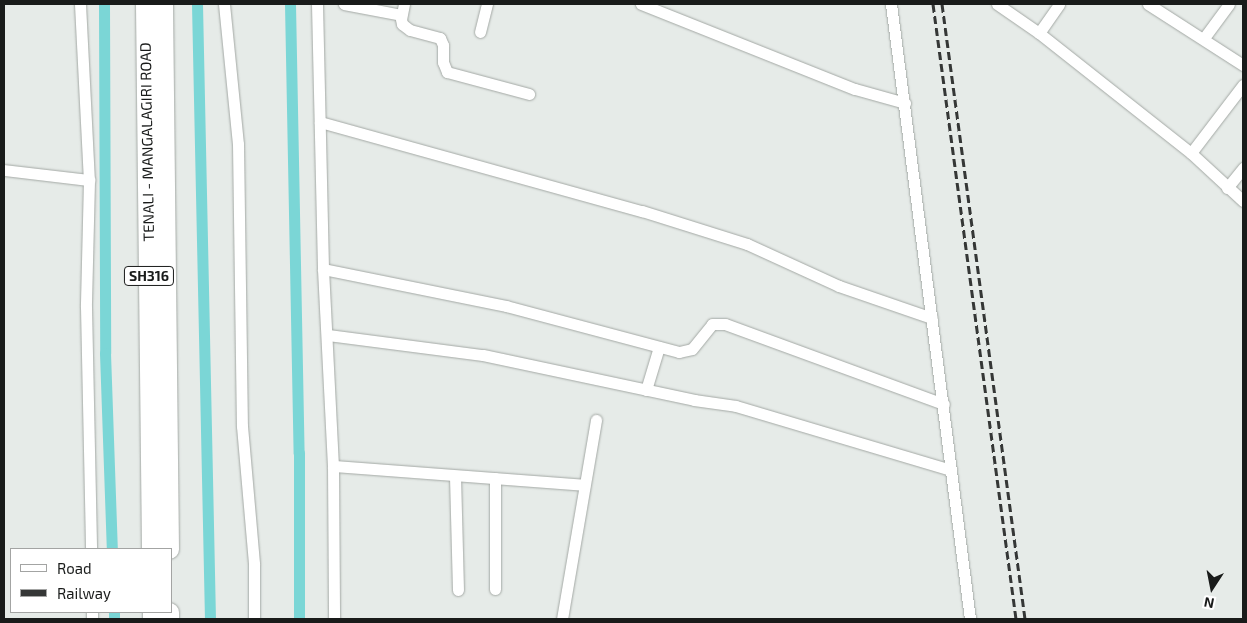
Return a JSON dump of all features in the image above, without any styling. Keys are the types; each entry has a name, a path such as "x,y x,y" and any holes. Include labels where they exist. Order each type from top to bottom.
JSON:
{"main road":[{"name":"TENALI - MANGALAGIRI ROAD","path":"145,4 151,548"},
{"name":"TENALI - MANGALAGIRI ROAD","path":"163,4 169,548"}],"street":[{"path":"80,4 88,180 86,314 91,548"},
{"path":"224,4 238,144 242,426 254,564 254,619"},
{"path":"317,4 324,269 333,466 334,619"},
{"path":"344,4 403,10 405,28 440,38 443,45 443,62 447,72 530,94"},
{"path":"480,32 487,4"},
{"path":"641,4 855,89 905,103"},
{"path":"891,4 944,404 970,619"},
{"path":"997,4 1039,32 1191,153 1243,201"},
{"path":"1039,32 1059,4"},
{"path":"1148,4 1172,21 1204,38 1221,52 1243,65"},
{"path":"1204,38 1229,4"},
{"path":"1191,153 1243,85"},
{"path":"320,122 632,208 747,244 839,286 932,318"},
{"path":"1227,188 1243,168"},
{"path":"4,170 88,180"},
{"path":"324,269 506,306 660,347 687,352 692,349 712,324 718,322 944,404"},
{"path":"328,335 482,355 646,390 747,409 951,470"},
{"path":"646,390 660,347"},
{"path":"562,619 596,420"},
{"path":"333,466 584,485"},
{"path":"455,476 458,590"},
{"path":"495,478 495,589"}],"waterway":[{"path":"104,4 105,353 112,548"},
{"path":"197,4 210,619"},
{"path":"290,4 299,453 299,619"},
{"path":"114,613 114,619"}],"railway":[{"path":"933,4 1016,619"},
{"path":"942,4 1025,619"}]}
